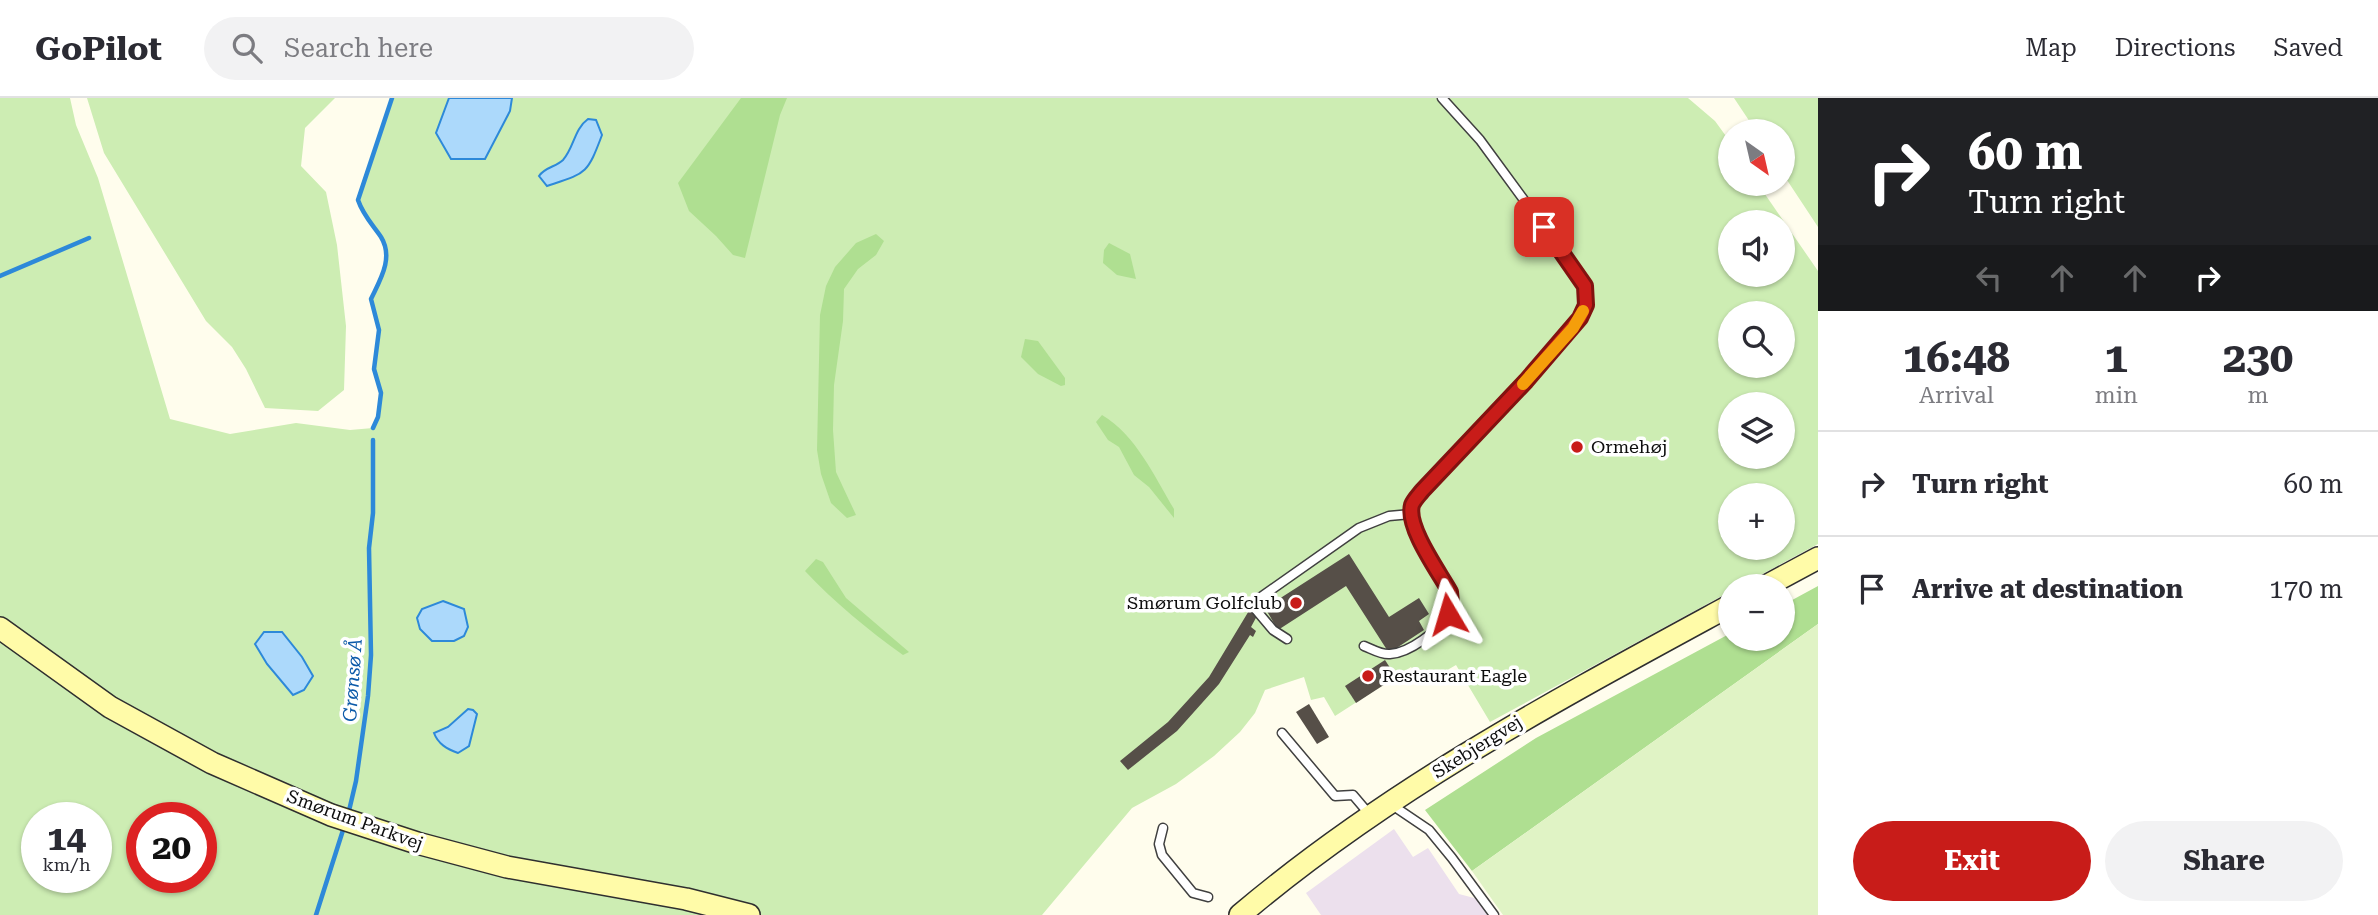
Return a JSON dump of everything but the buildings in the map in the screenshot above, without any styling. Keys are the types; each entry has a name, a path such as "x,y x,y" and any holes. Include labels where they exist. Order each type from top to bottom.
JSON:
{"street":[{"path":"1788,574 1818,558"},
{"name":"Skebjergvej","path":"1240,915 1370,816 1480,743 1718,612"},
{"name":"Smørum Parkvej","path":"0,628 110,708 212,763 331,815 417,843 507,867 686,899 749,915"}],"lane":[{"path":"1364,646 1386,655 1401,652 1428,636 1448,614 1450,592 1414,527 1411,514 1413,503 1573,328 1586,305 1585,286 1568,260 1480,139 1442,98"},
{"path":"1287,639 1273,631 1251,604 1359,528 1389,516 1411,514"},
{"path":"1282,733 1335,796 1353,794 1370,816"},
{"path":"1389,803 1429,830 1494,915"},
{"path":"1163,828 1159,844 1162,856 1193,893 1208,897"}],"shaded area":[{"path":"1394,829 1413,857 1428,848 1459,894 1478,899 1489,915 1321,915 1306,893"}],"green space":[{"path":"0,98 70,98 76,125 98,178 170,419 230,434 296,423 350,430 373,428 378,417 381,393 374,369 379,330 371,299 384,269 386,253 381,237 358,200 392,98 1688,98 1718,125 1718,196 1766,196 1776,210 1718,210 1718,287 1795,287 1795,238 1818,271 1818,544 1795,556 1795,483 1718,483 1718,560 1788,560 1762,574 1718,574 1718,598 1490,722 1456,665 1423,684 1411,667 1335,716 1324,697 1311,700 1304,677 1265,690 1255,713 1240,732 1214,756 1176,784 1132,808 1042,915 0,915"},
{"path":"87,98 335,98 305,128 301,166 326,192 337,245 346,326 344,390 318,411 265,408 246,369 232,347 206,321 104,153"},
{"path":"741,98 787,98 780,115 745,258 733,255 689,211 678,183"},
{"path":"1734,98 1818,98 1818,227 1796,194 1796,119 1748,119"},
{"path":"876,234 884,241 876,255 858,269 844,289 843,321 834,385 836,472 856,515 847,518 831,503 821,474 817,450 820,315 826,286 835,267 856,243"},
{"path":"1109,243 1130,254 1136,279 1117,275 1103,263 1104,250"},
{"path":"1025,339 1038,341 1065,378 1065,385 1061,386 1038,374 1021,357"},
{"path":"1102,415 1125,433 1143,457 1174,509 1174,518 1149,487 1134,475 1119,447 1108,440 1096,422"},
{"path":"816,559 823,562 846,598 909,652 903,655 890,645 852,615 805,571"},
{"path":"1818,586 1818,624 1795,640 1795,598"},
{"path":"1818,624 1818,915 1503,915 1472,871 1780,651 1795,651 1795,640"},
{"path":"1718,640 1718,651 1780,651 1472,871 1425,810 1536,738"}],"water":[{"path":"449,98 512,98 510,111 485,159 451,159 436,133"},
{"path":"588,119 596,120 602,135 593,158 578,175 547,186 539,176 563,160 583,123"},
{"path":"443,601 464,609 468,627 464,636 454,641 432,641 420,629 417,618 422,609"},
{"path":"264,632 282,632 302,657 313,676 304,690 293,695 267,664 255,644"},
{"path":"468,709 477,714 469,746 458,753 443,746 434,733 448,727"}],"waterway":[{"name":"Grønsø Å","path":"373,428 378,417 381,393 374,369 379,330 371,299 384,269 386,253 381,237 358,200 392,98"},
{"path":"0,276 89,238"},
{"name":"Grønsø Å","path":"348,815 356,781 371,655 369,548 373,513 373,440"},
{"name":"Grønsø Å","path":"316,915 344,827"}],"slow traffic":[{"path":"1523,384 1573,328 1583,311"}],"place":[{"name":"Ormehøj","path":"1577,447"},
{"name":"Smørum Golfclub","path":"1296,603"},
{"name":"Restaurant Eagle","path":"1368,676"}],"route":[{"path":"1448,614 1450,592 1414,527 1411,514 1413,503 1526,381 1580,318 1586,305 1585,286 1544,227"}]}
